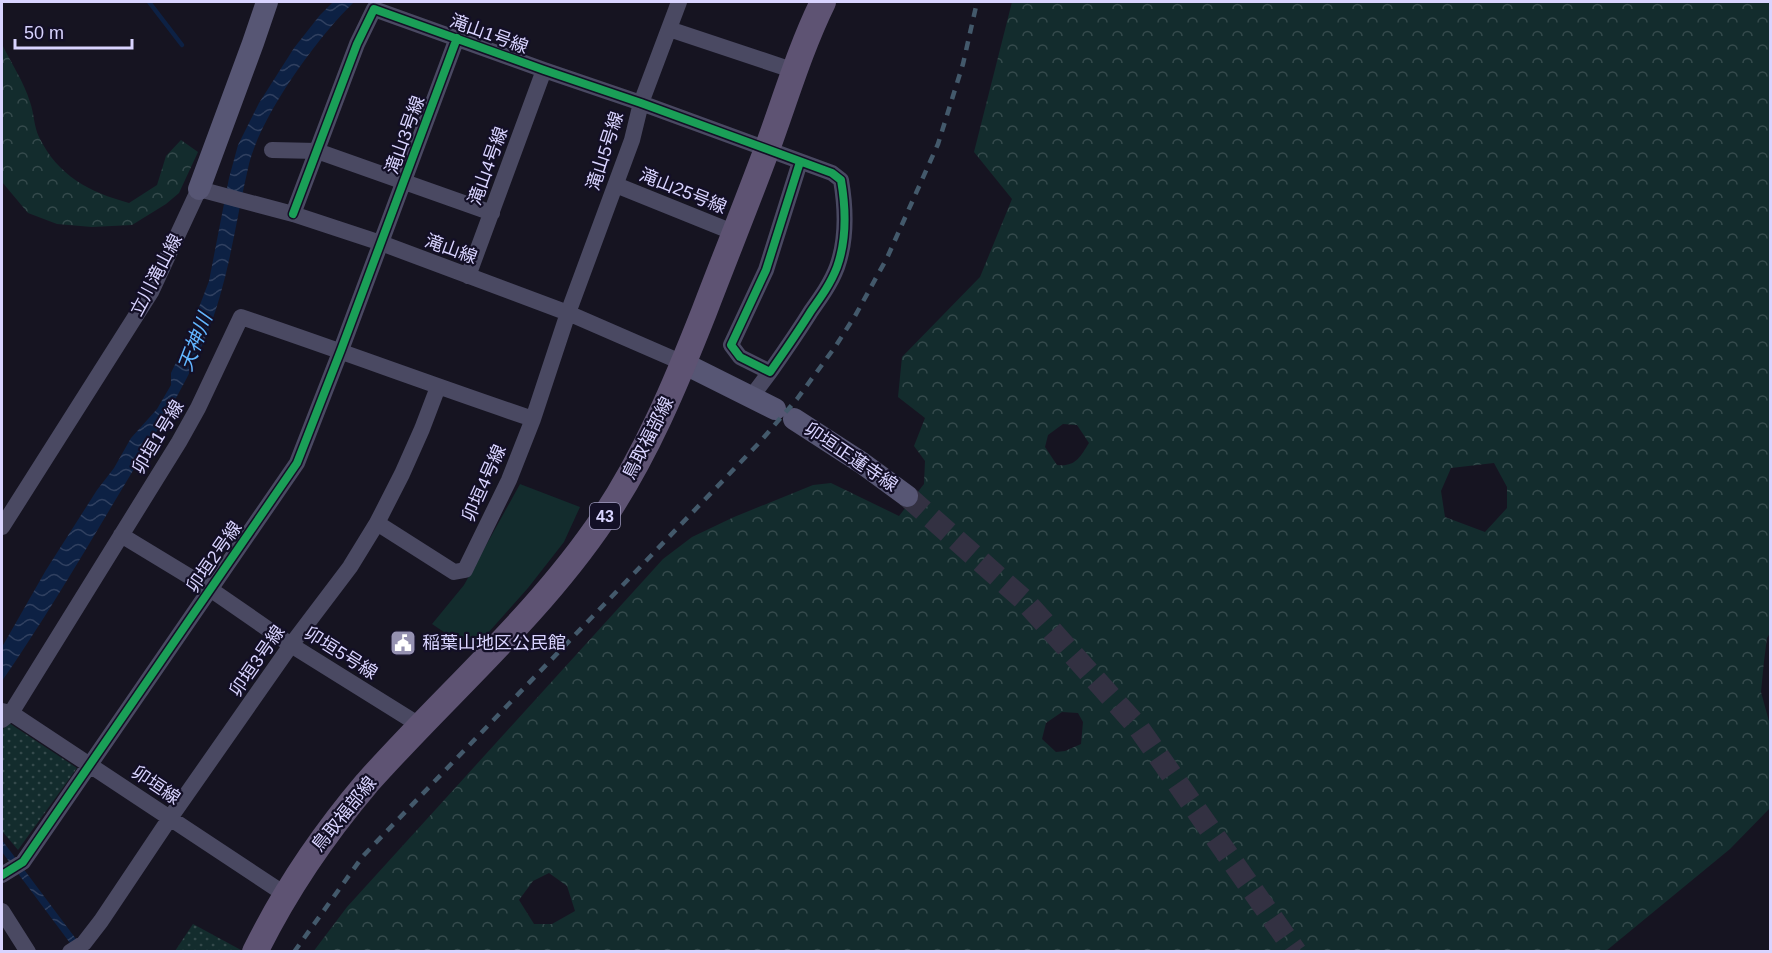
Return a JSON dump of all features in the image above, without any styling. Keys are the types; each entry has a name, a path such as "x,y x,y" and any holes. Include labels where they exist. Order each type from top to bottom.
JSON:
{"main road":[{"name":"立川滝山線","path":"210,191 267,2"},
{"name":"鳥取福部線","path":"255,951 286,895 337,820 368,783 541,599 608,512 657,422 683,363 767,149 806,40 823,2"},
{"name":"卯垣正蓮寺線","path":"683,363 784,414 862,463 907,496"}],"street":[{"name":"滝山5号線","path":"568,313 616,185 632,140 641,103 679,2"},
{"name":"滝山1号線","path":"293,214 357,44 374,9 767,149 832,173 842,180 845,222 837,266 828,285 770,372"},
{"path":"669,29 795,71"},
{"name":"滝山3号線","path":"381,243 457,38"},
{"name":"滝山4号線","path":"468,276 544,70"},
{"path":"272,150 317,151 492,213"},
{"path":"752,396 770,372 740,357 731,345 766,270 800,162"},
{"name":"滝山25号線","path":"616,185 735,233"},
{"name":"滝山線","path":"210,191 293,214 381,243 568,313 683,363"},
{"name":"立川滝山線","path":"2,527 151,292 210,191"},
{"name":"卯垣2号線","path":"12,868 90,764 297,463 381,243"},
{"name":"卯垣4号線","path":"377,523 454,572 465,570 509,480 533,419 568,313"},
{"name":"卯垣1号線","path":"5,714 121,535 198,408 241,317 341,350 438,387 533,419"},
{"name":"卯垣3号線","path":"75,949 101,921 291,645 350,567 377,523 402,474 438,387"},
{"name":"卯垣5号線","path":"121,535 210,589 291,645 421,726"},
{"name":"卯垣線","path":"5,714 90,764 286,895"},
{"path":"2,912 28,951"}],"green space":[{"path":"1012,2 1770,2 1770,633 1767,638 1761,692 1770,725 1770,808 1730,849 1606,951 313,952 347,907 663,559 692,537 813,485 831,483 899,516 924,484 925,461 914,446 925,418 898,397 902,357 980,277 1012,199 974,152","holes":["1063,424 1077,425 1089,443 1073,463 1057,465 1045,447 1048,435","1494,463 1507,487 1507,508 1485,532 1445,517 1441,491 1451,468","1062,712 1078,713 1083,722 1081,744 1056,752 1042,739 1046,723","549,873 567,886 575,911 552,924 534,924 519,900 533,881"]},
{"path":"2,44 27,95 39,137 55,162 65,172 88,188 129,203 157,185 166,156 181,140 198,152 179,193 132,225 92,227 57,224 28,213 2,182"},
{"path":"520,484 580,507 564,542 528,588 472,651 432,624 464,585"},
{"path":"9,723 77,768 18,850 2,831 2,730"},
{"path":"193,924 241,950 175,951"}],"water":[{"name":"天神川","path":"333,2 354,2 324,35 292,77 256,144 249,164 220,296 205,339 187,378 78,562 2,681 2,647 46,570 97,490 114,468 131,438 157,409 171,385 171,373 187,339 209,281 229,178 238,145 259,103 294,48"},
{"path":"2,840 85,951 76,951 2,852"}],"waterway":[{"path":"149,2 182,45"}],"tunnel":[{"path":"907,496 1024,600 1138,727 1296,952"}],"railway":[{"path":"294,952 363,856 759,443 797,399 835,347 887,258 938,144 963,64 977,2"}],"cycle path":[{"path":"293,214 357,44 374,9 641,103 832,173 841,180 845,224 843,246 837,267 826,290 770,372 740,357 731,345 766,270 800,162"},
{"path":"2,875 23,862 297,463 457,38"}],"place":[{"name":"稲葉山地区公民館","path":"403,643"}]}
